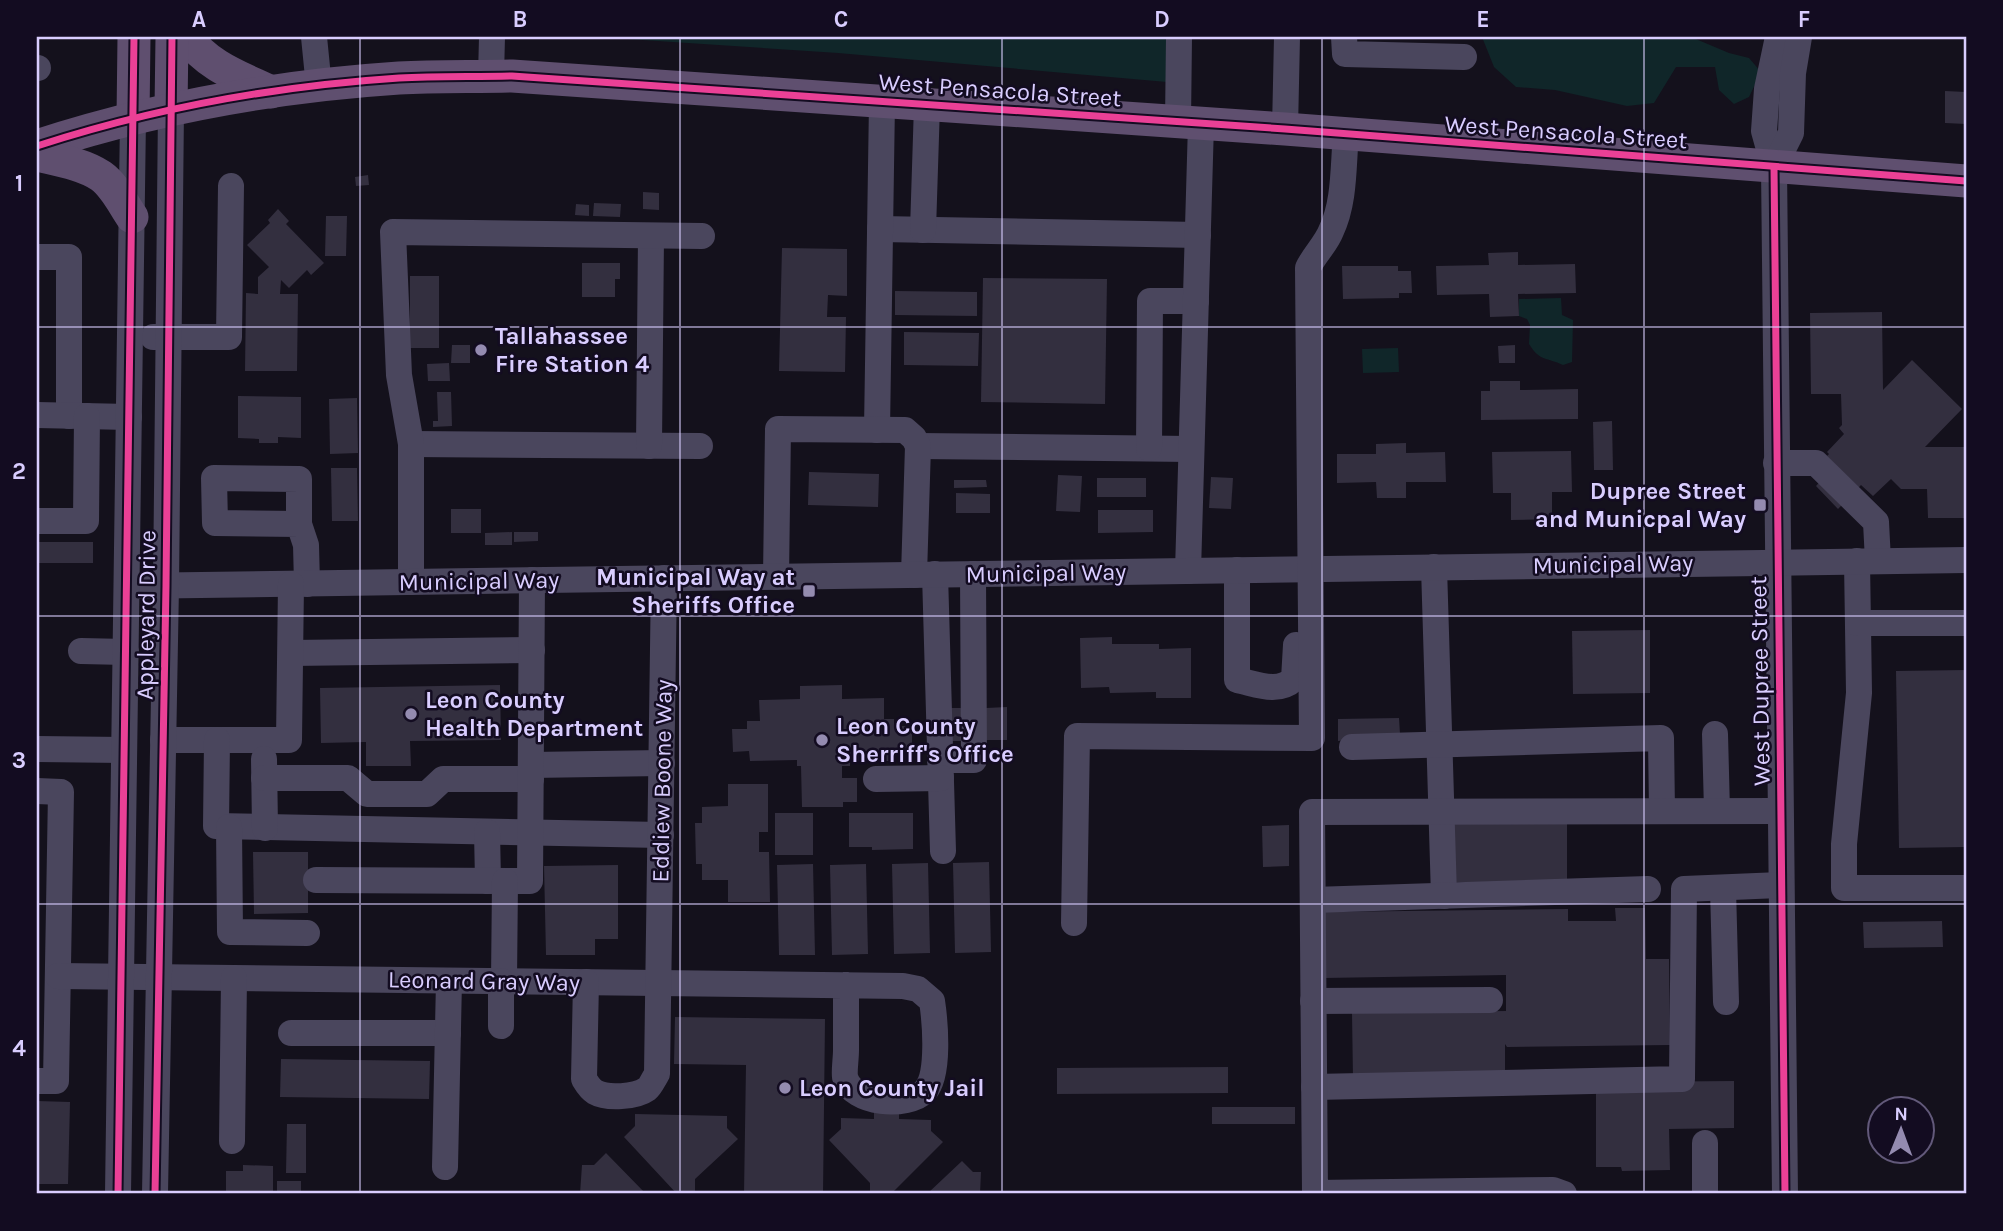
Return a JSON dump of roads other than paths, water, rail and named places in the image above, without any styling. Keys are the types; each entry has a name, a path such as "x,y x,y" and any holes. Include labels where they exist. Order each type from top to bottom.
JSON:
{"main road":[{"name":"Appleyard Drive","path":"133,118 134,37"},
{"name":"Appleyard Drive","path":"171,109 172,37"},
{"path":"187,37 196,50 213,64 271,92"},
{"name":"West Pensacola Street","path":"37,146 171,109 271,92 397,78 491,76 1285,129 1966,181"},
{"path":"37,155 75,165 102,176 115,190 132,218"}],"street":[{"path":"314,37 319,87"},
{"path":"491,76 492,37"},
{"path":"1179,37 1190,123 1198,235 1188,571"},
{"path":"1285,129 1287,37"},
{"path":"1345,37 1345,54 1464,57"},
{"path":"1774,167 1764,131 1767,89 1778,37"},
{"path":"1774,167 1791,133 1793,73 1799,37"},
{"path":"877,430 882,102"},
{"path":"923,230 927,105"},
{"name":"Appleyard Drive","path":"155,1194 171,109"},
{"name":"Appleyard Drive","path":"118,1194 133,118"},
{"path":"1074,923 1077,737 1312,738 1304,662 1312,613 1308,268 1336,221 1340,205 1346,134"},
{"name":"West Dupree Street","path":"1774,167 1785,1194"},
{"path":"130,337 229,337 231,186"},
{"path":"880,229 1198,235"},
{"path":"411,582 411,444 399,375 393,232 702,236"},
{"path":"649,446 651,236"},
{"path":"37,257 69,257 86,521 37,521"},
{"path":"1149,448 1150,300 1196,301"},
{"path":"37,415 129,417"},
{"path":"776,577 778,429 905,430 914,438 918,446 924,574 941,769 943,851"},
{"path":"411,444 701,446"},
{"path":"918,446 1191,449"},
{"path":"1776,463 1816,463 1876,522 1858,623 1859,693 1844,844 1844,888 1966,888"},
{"path":"163,740 289,740 291,653 306,545 299,524"},
{"name":"Municipal Way","path":"127,586 1966,560"},
{"path":"1434,567 1444,896"},
{"path":"1237,570 1237,680 1269,688 1284,687 1294,679 1304,662"},
{"path":"877,779 941,769 974,760 972,574"},
{"name":"Eddiew Boone Way","path":"586,982 584,1079 595,1092 606,1096 631,1094 647,1088 657,1074 664,578"},
{"path":"316,880 530,881 532,580"},
{"path":"1858,623 1966,623"},
{"path":"291,653 532,650"},
{"path":"81,651 126,652"},
{"path":"1715,734 1717,811"},
{"path":"1352,747 1661,738 1662,811"},
{"path":"217,740 216,826 661,835"},
{"path":"264,740 265,828"},
{"path":"37,749 124,750"},
{"path":"264,778 348,778 366,794 427,794 443,779 662,763"},
{"path":"37,791 61,792 49,832 48,882 51,962 47,1023 56,1081 37,1081"},
{"path":"1564,1194 1553,1190 1315,1193 1312,812 1780,811"},
{"path":"229,827 230,932 307,933"},
{"path":"487,832 496,881 503,981 501,1026"},
{"path":"1314,1087 1682,1079 1684,889 1781,885"},
{"path":"1723,888 1726,1002"},
{"path":"1313,900 1648,889"},
{"path":"275,932 275,978"},
{"name":"Leonard Gray Way","path":"51,962 121,977 846,985"},
{"path":"232,1141 234,978"},
{"path":"445,1167 449,981"},
{"path":"846,985 903,986 918,989 932,1001 934,1069 926,1090 909,1100 869,1100 854,1092 845,1078 846,985"},
{"path":"1313,1001 1490,1000"},
{"path":"291,1033 448,1033"},
{"path":"1705,1143 1705,1194"}],"place":[{"name":"Tallahassee Fire Station 4","path":"481,350"},
{"name":"Dupree Street and Municpal Way","path":"1760,505"},
{"name":"Municipal Way at Sheriffs Office","path":"809,591"},
{"name":"Leon County Health Department","path":"411,714"},
{"name":"Leon County Sherriff's Office","path":"822,740"},
{"name":"Leon County Jail","path":"785,1088"}]}
